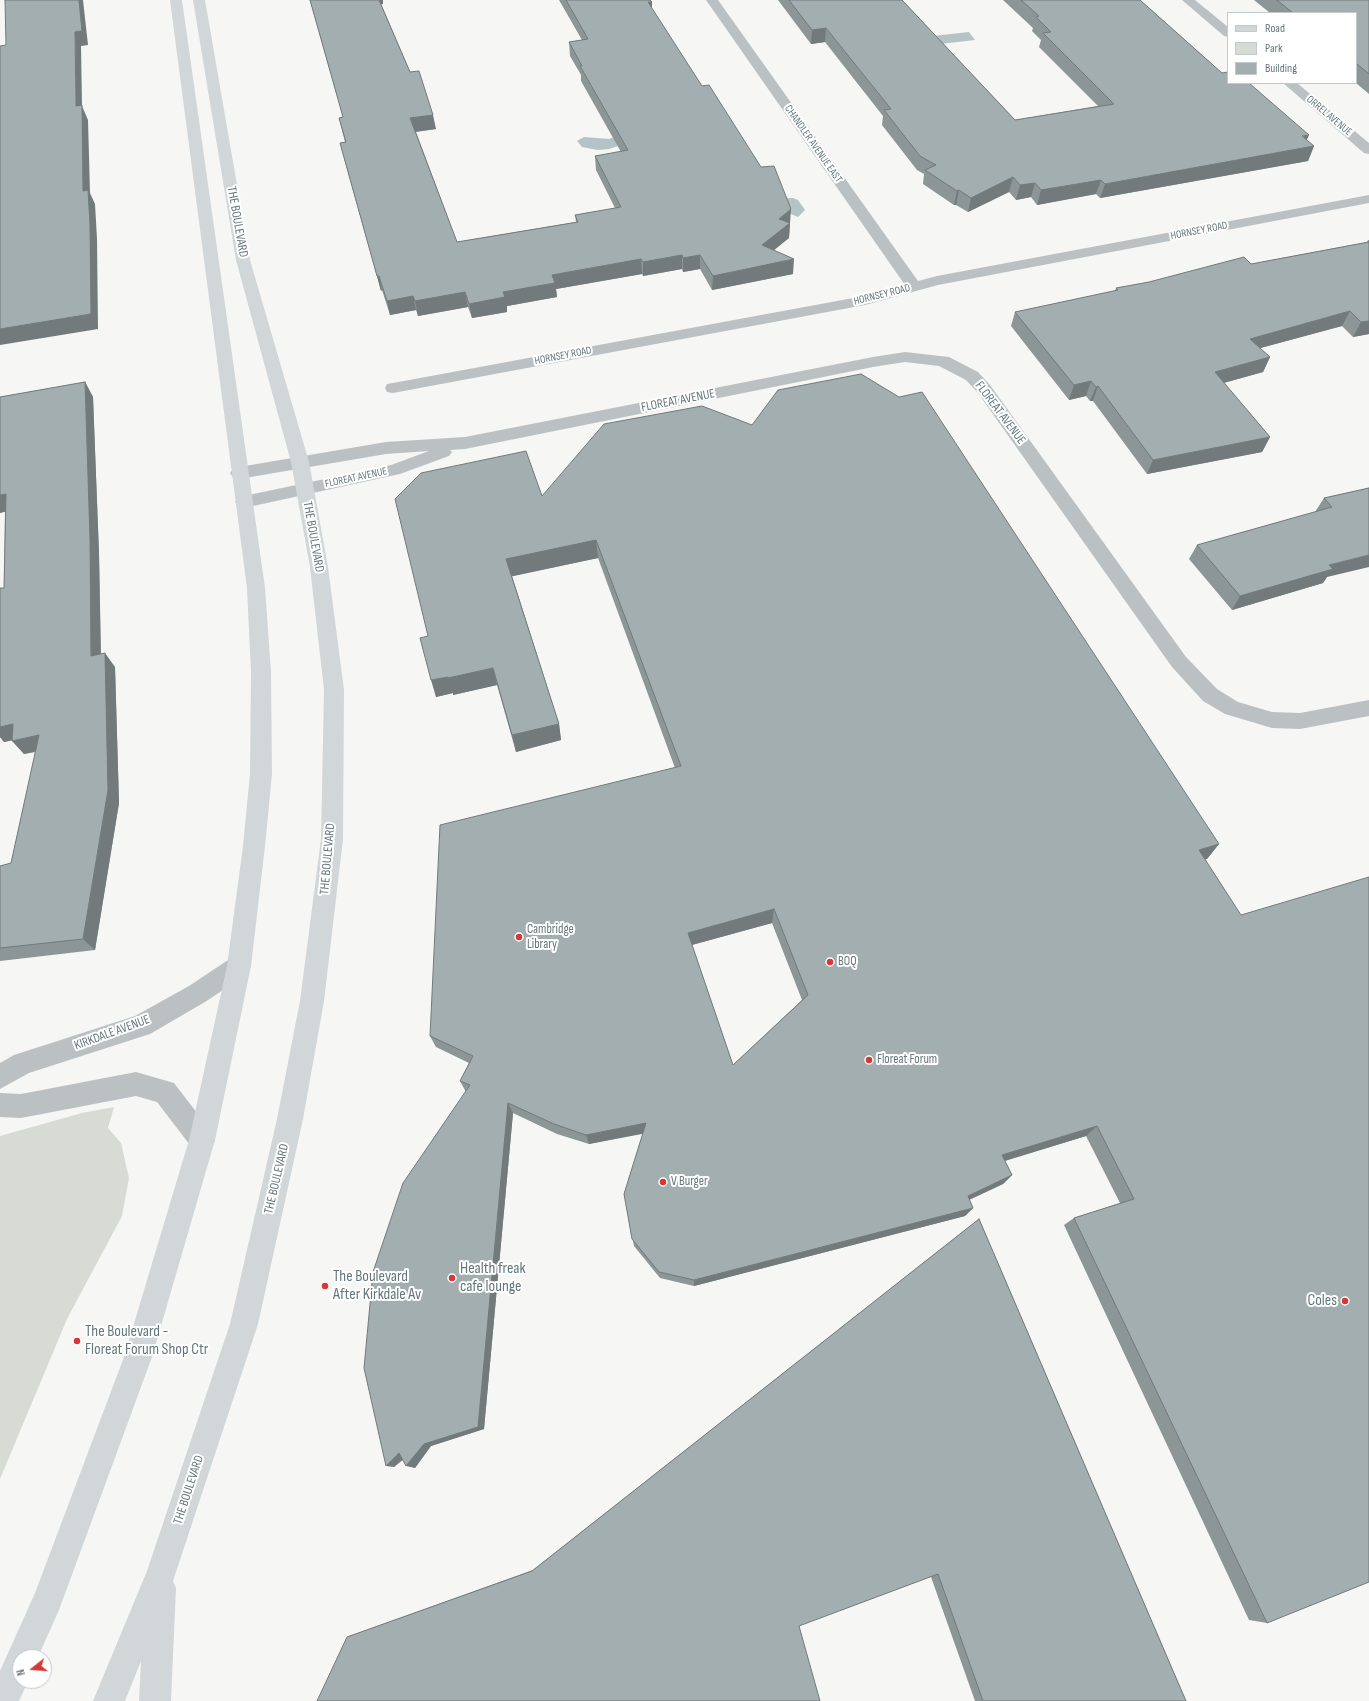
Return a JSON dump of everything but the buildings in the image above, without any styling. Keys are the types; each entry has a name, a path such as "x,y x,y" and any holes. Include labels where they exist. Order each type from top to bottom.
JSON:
{"main road":[{"path":"26,1649 48,1599 138,1356 202,1140 239,966 254,846 261,774 261,672 256,588 176,0"},
{"name":"THE BOULEVARD","path":"109,1701 162,1571 244,1324 290,1119 312,1001 332,839 334,690 319,567 300,462 243,260 199,0"},
{"path":"155,1701 162,1571"},
{"path":"3,1701 12,1680"}],"street":[{"name":"CHANDLER AVENUE EAST","path":"712,0 914,287"},
{"path":"1188,0 1227,32"},
{"name":"ORREL AVENUE","path":"1290,84 1369,150"},
{"name":"HORNSEY ROAD","path":"393,388 865,300 937,281 1369,199"},
{"name":"FLOREAT AVENUE","path":"240,473 386,448 465,443 873,362 905,357 943,361 972,376 984,389 1179,662 1210,695 1232,708 1272,720 1300,721 1369,708"},
{"name":"FLOREAT AVENUE","path":"244,502 394,470 465,443"},
{"name":"KIRKDALE AVENUE","path":"0,1077 23,1063 141,1026 197,994 239,966"},
{"path":"0,1104 21,1106 136,1084 166,1092 202,1140"}],"green space":[{"path":"114,1107 108,1128 121,1143 129,1178 122,1216 67,1319 0,1479 0,1136 82,1113"}],"shaded area":[{"path":"969,32 975,40 940,44 933,36"},
{"path":"619,135 618,146 609,149 598,150 582,147 577,141 584,137 609,139"},
{"path":"793,198 798,200 805,210 798,217 767,204 773,199"}],"place":[{"name":"Cambridge Library","path":"519,937"},
{"name":"BOQ","path":"830,962"},
{"name":"Floreat Forum","path":"869,1060"},
{"name":"V Burger","path":"663,1182"},
{"name":"Health freak cafe lounge","path":"452,1278"},
{"name":"The Boulevard After Kirkdale Av","path":"325,1286"},
{"name":"Coles","path":"1345,1301"},
{"name":"The Boulevard - Floreat Forum Shop Ctr","path":"77,1341"}]}
